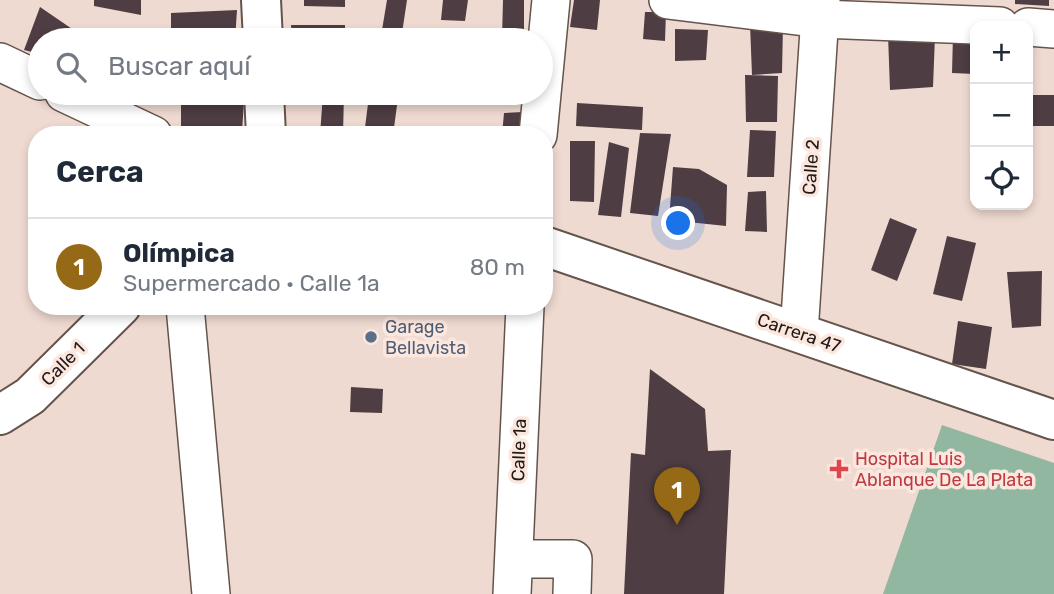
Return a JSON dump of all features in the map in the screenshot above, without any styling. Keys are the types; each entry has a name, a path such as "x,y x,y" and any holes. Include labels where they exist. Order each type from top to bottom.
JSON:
{"main road":[{"path":"261,0 262,28"},
{"path":"265,105 266,126"},
{"name":"Carrera 47","path":"553,249 1054,421"},
{"name":"Calle 1","path":"0,415 30,396 112,315"}],"street":[{"path":"548,28 551,0"},
{"path":"668,0 821,9 970,23"},
{"name":"Calle 2","path":"799,333 821,9"},
{"path":"1033,27 1054,29"},
{"path":"0,62 28,75"},
{"path":"89,105 134,126"},
{"path":"539,126 541,105"},
{"path":"186,315 211,594"},
{"name":"Calle 1a","path":"513,577 525,315"},
{"path":"513,577 573,559 572,594"}],"green space":[{"path":"942,425 1054,463 1054,594 883,594"}],"building":[{"path":"94,0 141,0 141,15 94,6"},
{"path":"304,0 345,0 345,7 304,6"},
{"path":"387,0 407,0 403,28 382,28"},
{"path":"443,0 468,0 465,21 441,20"},
{"path":"503,0 524,0 524,28 502,28"},
{"path":"574,0 600,0 597,30 570,27"},
{"path":"1015,0 1049,0 1049,6 1015,4"},
{"path":"40,7 71,28 32,28"},
{"path":"237,10 236,28 171,28 171,13"},
{"path":"645,12 666,12 665,41 643,39"},
{"path":"750,24 783,24 782,73 752,75"},
{"path":"291,25 345,25 345,28 291,28"},
{"path":"675,29 708,30 706,60 675,61"},
{"path":"888,35 935,36 933,87 890,90"},
{"path":"953,35 970,36 970,74 952,73"},
{"path":"745,75 778,76 777,122 746,122"},
{"path":"1033,95 1054,95 1054,126 1033,126"},
{"path":"577,103 643,107 642,130 576,126"},
{"path":"181,105 244,105 242,126 181,126"},
{"path":"322,105 344,105 343,126 321,126"},
{"path":"368,105 397,105 394,126 365,126"},
{"path":"523,112 522,126 503,126 504,113"},
{"path":"750,130 776,131 774,177 747,177"},
{"path":"640,133 671,134 658,216 630,213"},
{"path":"570,141 595,141 594,202 570,201"},
{"path":"609,142 629,148 621,217 598,215"},
{"path":"673,167 699,169 727,185 726,226 669,220"},
{"path":"766,191 767,232 745,231 748,192"},
{"path":"890,218 917,229 897,281 871,270"},
{"path":"947,236 976,243 962,301 933,294"},
{"path":"1042,271 1041,326 1012,328 1007,272"},
{"path":"958,321 992,327 986,369 952,364"},
{"path":"650,369 705,409 708,451 731,450 724,594 624,594 631,453 645,455"},
{"path":"351,387 383,389 382,413 350,412"}],"place":[{"name":"Garage Bellavista","path":"371,337"},
{"name":"Hospital Luis Ablanque De La Plata","path":"839,469"},
{"name":"Olímpica","path":"677,525"}]}
